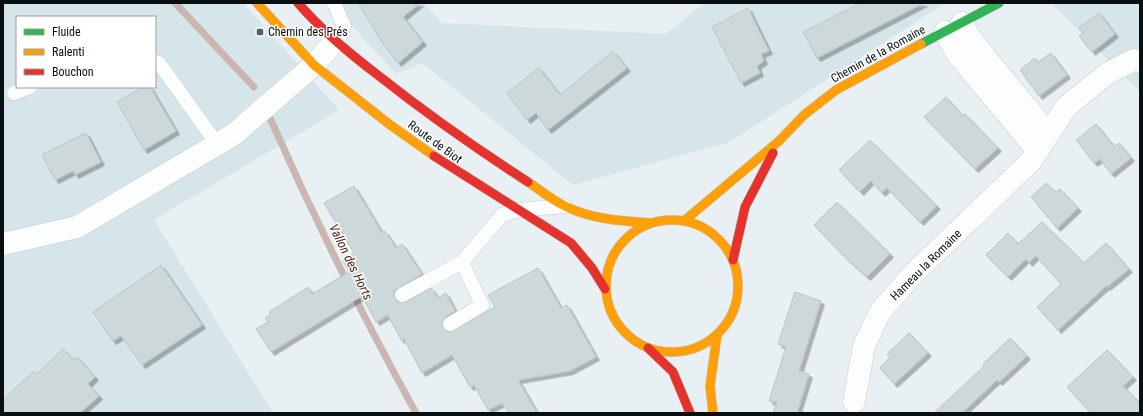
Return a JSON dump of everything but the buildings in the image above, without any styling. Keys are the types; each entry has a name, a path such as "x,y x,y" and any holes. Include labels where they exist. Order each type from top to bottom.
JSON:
{"main road":[{"name":"Route de Biot","path":"257,3 314,65 389,124 451,168 572,243 592,268 605,288"},
{"name":"Route de Biot","path":"298,3 308,16 335,41 407,99 565,206 587,214 616,221 650,223"},
{"name":"Chemin de la Romaine","path":"684,221 724,189 779,141 804,115 836,90 863,74 998,3"},
{"name":"Chemin de la Romaine","path":"733,260 745,208 779,141"},
{"path":"648,348 666,352 684,351 702,345 717,335 729,319 737,300 738,280 733,260 722,242 705,228 684,221 667,220 650,223 631,234 617,249 608,268 605,288 609,308 618,324 631,338 648,348 673,372 690,413"},
{"path":"713,413 710,386 717,335"}],"street":[{"path":"953,27 970,38 1043,142"},
{"path":"3,244 77,227 233,135 314,65 335,41"},
{"name":"Hameau la Romaine","path":"854,402 864,346 880,312 913,274 1031,161 1067,106 1108,73 1134,60 1140,61"}],"lane":[{"path":"334,3 344,26 340,36 335,41"},
{"path":"156,62 159,63 217,144"},
{"path":"14,93 27,88"},
{"path":"402,295 462,262 502,215 518,210 565,206"},
{"path":"450,324 482,306 462,262"}],"shaded area":[{"path":"3,3 243,3 339,110 154,220 273,413 3,413"},
{"path":"331,3 423,3 442,23 666,34 704,3 945,3 730,142 573,185 422,63 396,74"},
{"path":"1051,3 1140,3 1140,92"}],"waterway":[{"name":"Vallon des Horts","path":"175,3 254,87"},
{"name":"Vallon des Horts","path":"270,118 340,267 416,413"}],"traffic: fast":[{"path":"921,44 999,3"}],"traffic: slow":[{"path":"257,3 314,65 389,124 434,156"},
{"path":"684,221 779,141 804,115 836,90 921,44"},
{"path":"528,182 560,204 585,214 606,219 650,223"},
{"path":"672,220 685,221 697,225 709,231 719,239 727,249 733,261 737,273 738,286 737,299 733,311 727,323 719,333 709,341 697,347 685,351 672,352 659,351 647,347 635,341 625,333 617,323 611,311 607,299 606,286 607,273 611,261 617,249 625,239 635,231 647,225 659,221 672,220"},
{"path":"713,413 710,386 717,335"}],"traffic: jam":[{"path":"298,3 327,33 368,68 452,131 528,182"},
{"path":"733,260 745,207 773,153"},
{"path":"434,156 571,243 592,268 605,289"},
{"path":"648,348 673,372 690,413"}],"place":[{"name":"Chemin des Prés","path":"260,32"}]}
